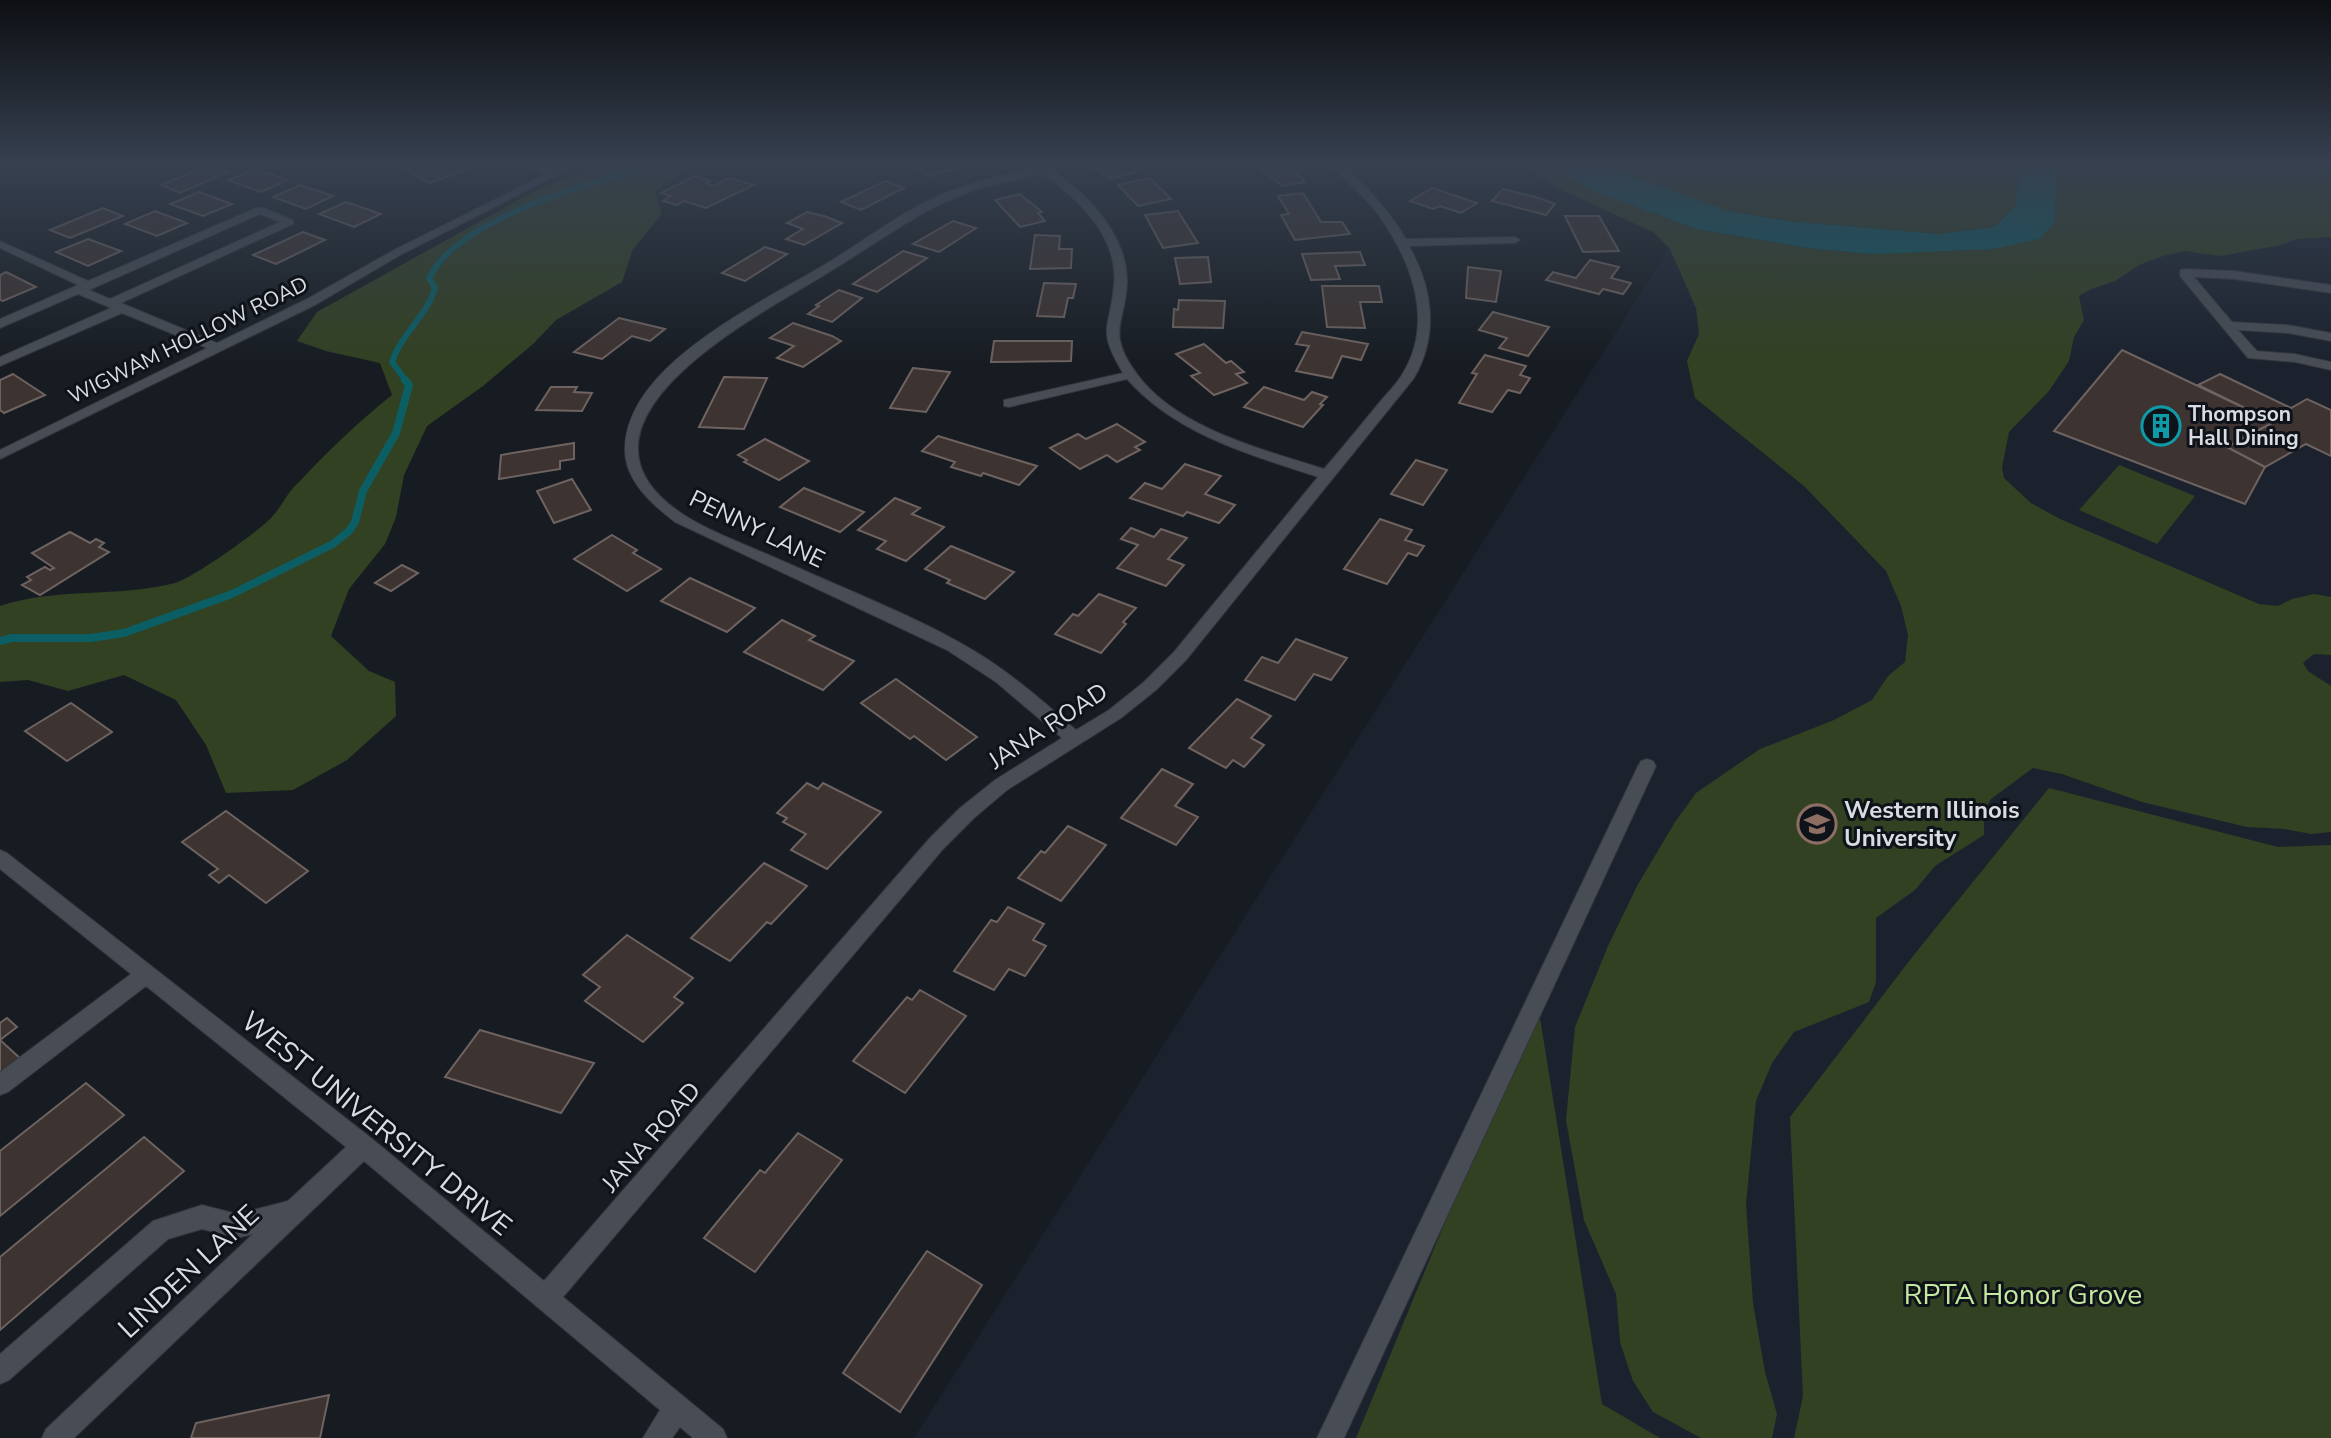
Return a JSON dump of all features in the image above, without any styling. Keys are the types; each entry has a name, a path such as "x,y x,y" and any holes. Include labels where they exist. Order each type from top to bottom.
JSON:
{"street":[{"path":"0,324 217,229"},
{"path":"0,362 274,229"},
{"name":"WIGWAM HOLLOW ROAD","path":"0,455 311,302 444,229"},
{"name":"PENNY LANE","path":"892,229 709,344 669,375 654,391 644,408 632,454 636,469 663,506 680,520 953,646 1014,684 1075,740"},
{"path":"1107,229 1121,275 1112,328 1116,350 1129,375 1147,393 1195,426 1226,440 1327,475"},
{"name":"JANA ROAD","path":"545,1298 936,845 967,813 1001,785 1124,707 1180,656 1409,374 1425,342 1423,295 1402,243 1392,229"},
{"path":"1402,243 1514,240"},
{"path":"0,244 116,306 216,348"},
{"path":"2331,289 2258,278 2183,273 2253,355 2295,358 2331,366"},
{"path":"2227,325 2288,329 2331,337"},
{"path":"1009,403 1129,375"},
{"path":"1330,1438 1647,766"},
{"name":"WEST UNIVERSITY DRIVE","path":"0,858 363,1146 714,1438"},
{"path":"0,1085 146,974"},
{"name":"LINDEN LANE","path":"55,1438 363,1146"},
{"path":"0,1371 161,1229 202,1217 237,1226 295,1211"},
{"path":"656,1438 678,1408"}],"shaded area":[{"name":"Western Illinois University","path":"1682,229 2331,229 2331,1438 914,1438"}],"green space":[{"path":"466,229 649,229 633,249 622,282 556,320 533,344 483,386 427,426 404,475 396,517 385,544 349,589 331,636 369,671 395,682 396,716 347,760 293,790 226,793 206,745 176,700 124,675 68,691 28,680 0,682 0,606 65,594 153,588 175,583 225,553 265,524 294,487 355,426 392,395 380,363 326,351 297,341 317,312"},
{"path":"1647,229 1698,229 1807,248 1873,254 2015,229 2331,229 2331,237 2296,239 2281,245 2220,256 2185,251 2163,256 2139,265 2115,281 2079,296 2084,320 2074,337 2069,361 2049,391 2009,432 2002,467 2004,478 2031,503 2060,519 2259,604 2278,606 2292,599 2314,594 2331,597 2331,655 2314,654 2303,663 2308,671 2331,686 2331,832 2311,834 2285,829 2247,827 2142,802 2062,774 2033,768 1991,799 1984,812 1984,835 1935,866 1915,890 1876,918 1876,982 1869,1002 1794,1032 1772,1063 1756,1101 1746,1204 1753,1303 1765,1372 1777,1414 1772,1438 1701,1438 1653,1412 1633,1381 1620,1342 1616,1294 1584,1220 1566,1120 1575,1027 1608,946 1637,886 1675,822 1696,793 1760,749 1834,720 1872,700 1888,676 1905,662 1908,635 1901,606 1886,571 1804,486 1695,398 1687,361 1699,334 1696,308 1670,249"},
{"path":"1883,229 1977,229 1939,234"},
{"path":"2119,465 2195,496 2157,544 2079,510"},
{"name":"RPTA Honor Grove","path":"2049,788 2278,847 2331,845 2331,1438 1794,1438 1803,1396 1790,1117 1913,956"},
{"path":"1537,999 1602,1404 1660,1438 1356,1438"}],"water":[{"path":"1698,229 1883,229 1939,234 1977,229 2048,229 2039,239 1993,249 1873,254 1807,248"}],"building":[{"path":"52,229 91,229 70,238 50,230"},
{"path":"139,229 173,229 157,236"},
{"path":"803,229 831,229 804,245 786,239"},
{"path":"939,229 974,229 939,252 913,244"},
{"path":"1153,229 1189,229 1198,243 1163,248"},
{"path":"1289,229 1347,229 1350,234 1295,240"},
{"path":"1572,229 1606,229 1619,251 1583,252"},
{"path":"303,232 325,240 276,264 253,255"},
{"path":"1035,235 1060,236 1059,249 1072,249 1071,268 1030,269"},
{"path":"88,239 121,251 88,266 56,252"},
{"path":"765,247 787,254 745,281 722,273"},
{"path":"903,251 927,258 877,292 853,284"},
{"path":"1360,252 1365,265 1335,266 1340,279 1311,280 1302,254"},
{"path":"1208,257 1211,282 1180,284 1175,258"},
{"path":"1590,260 1619,267 1611,278 1631,283 1623,294 1603,289 1599,294 1546,280 1553,272 1576,278"},
{"path":"1468,267 1501,271 1496,302 1466,298"},
{"path":"6,272 36,287 0,300 0,275"},
{"path":"1044,283 1076,284 1073,298 1068,298 1064,317 1037,316"},
{"path":"1322,286 1379,286 1382,302 1360,302 1365,328 1327,327"},
{"path":"839,290 862,298 832,322 808,314 819,306 816,305"},
{"path":"1179,300 1225,301 1223,328 1173,327 1174,309 1178,310"},
{"path":"1493,312 1549,327 1528,356 1499,348 1507,338 1479,330"},
{"path":"619,318 665,329 650,341 632,336 602,359 574,352"},
{"path":"793,323 841,341 803,367 777,358 794,346 770,338"},
{"path":"1302,332 1368,344 1361,360 1342,356 1332,378 1296,371 1309,346 1296,344"},
{"path":"994,341 1072,341 1071,361 991,362"},
{"path":"1204,344 1226,363 1231,361 1244,372 1236,374 1247,383 1214,395 1191,376 1200,373 1176,354"},
{"name":"Thompson Hall Dining","path":"2122,350 2274,422 2227,447 2265,467 2245,504 2054,431"},
{"path":"1485,355 1526,366 1520,375 1530,378 1520,393 1508,390 1492,412 1459,403 1477,374 1472,373"},
{"path":"913,368 950,372 926,412 890,408"},
{"path":"13,374 45,395 4,413 0,410 0,380"},
{"path":"2220,374 2291,408 2307,399 2331,410 2331,456 2306,444 2265,467 2227,447 2274,422 2198,385"},
{"path":"724,377 767,378 744,429 699,427"},
{"path":"551,387 577,387 574,392 592,393 582,411 536,410"},
{"path":"1264,387 1304,400 1312,392 1327,397 1303,427 1244,407"},
{"path":"1117,424 1145,442 1135,447 1140,450 1117,462 1107,455 1080,469 1050,448 1078,434 1086,439"},
{"path":"938,436 1037,466 1019,485 983,473 981,476 951,467 955,462 922,451"},
{"path":"765,439 809,461 779,480 744,462 747,460 738,455"},
{"path":"574,443 574,459 560,461 560,469 499,479 501,455"},
{"path":"1416,460 1447,470 1423,505 1391,494"},
{"path":"1185,464 1221,476 1205,494 1235,505 1219,523 1187,512 1183,516 1130,498 1145,483 1162,489"},
{"path":"572,479 591,510 554,523 537,491"},
{"path":"804,488 864,512 840,532 780,507"},
{"path":"895,498 920,508 912,514 944,527 906,561 877,549 886,541 858,530"},
{"path":"1380,519 1412,530 1405,540 1424,546 1417,556 1408,553 1387,584 1344,569"},
{"path":"1131,528 1154,537 1161,529 1187,538 1168,559 1184,565 1166,586 1117,568 1138,545 1121,539"},
{"path":"70,532 90,543 96,539 104,543 99,547 109,552 40,595 22,585 31,580 27,577 45,567 50,570 54,568 32,553"},
{"path":"612,535 637,550 633,553 661,569 627,591 574,559"},
{"path":"951,546 1014,572 985,599 947,583 950,580 925,569"},
{"path":"402,565 418,573 391,591 375,583"},
{"path":"690,578 755,608 727,632 661,601"},
{"path":"1099,594 1136,608 1101,653 1055,634 1073,614 1078,616"},
{"path":"782,620 815,636 809,640 854,661 823,690 744,652"},
{"path":"1296,639 1347,658 1331,680 1314,674 1295,700 1245,680 1262,657 1278,663"},
{"path":"896,679 977,737 946,760 914,736 910,739 861,703"},
{"path":"1237,699 1271,716 1251,738 1264,745 1244,767 1233,760 1226,768 1189,748"},
{"path":"71,703 112,732 67,761 25,731"},
{"path":"1162,769 1193,784 1175,806 1198,817 1176,845 1121,818"},
{"path":"807,783 818,789 823,783 881,812 827,869 791,850 806,834 783,822 787,818 777,813"},
{"path":"226,811 308,871 266,903 229,875 219,883 209,875 218,869 182,842"},
{"path":"1068,826 1106,845 1061,901 1018,878 1041,851 1045,853"},
{"path":"764,863 807,886 771,924 767,922 730,961 691,938"},
{"path":"1008,907 1044,924 1033,940 1046,946 1025,976 1009,969 994,990 954,971 991,920 997,922"},
{"path":"627,935 693,978 674,997 683,1003 643,1042 585,1001 600,987 583,975"},
{"path":"920,990 966,1016 905,1093 853,1061 907,997 912,1000"},
{"path":"7,1018 17,1027 0,1040 0,1023"},
{"path":"480,1030 594,1063 561,1113 445,1077"},
{"path":"0,1040 22,1060 0,1076"},
{"path":"86,1083 124,1115 0,1216 0,1151"},
{"path":"798,1133 842,1160 755,1272 704,1238 760,1170 765,1173"},
{"path":"144,1137 184,1171 0,1330 0,1257"},
{"path":"927,1251 982,1285 900,1412 843,1373"},
{"path":"329,1395 320,1438 191,1438 196,1423"}],"waterway":[{"path":"406,381 392,362 401,343 431,298 435,288 429,278 444,257 466,238 482,229"},
{"path":"0,641 12,638 91,638 124,633 232,594 333,544 349,531 355,522 363,491 396,433 409,385 405,380"}],"place":[{"name":"Thompson Hall Dining","path":"2161,426"},
{"name":"Western Illinois University","path":"1817,824"}]}
